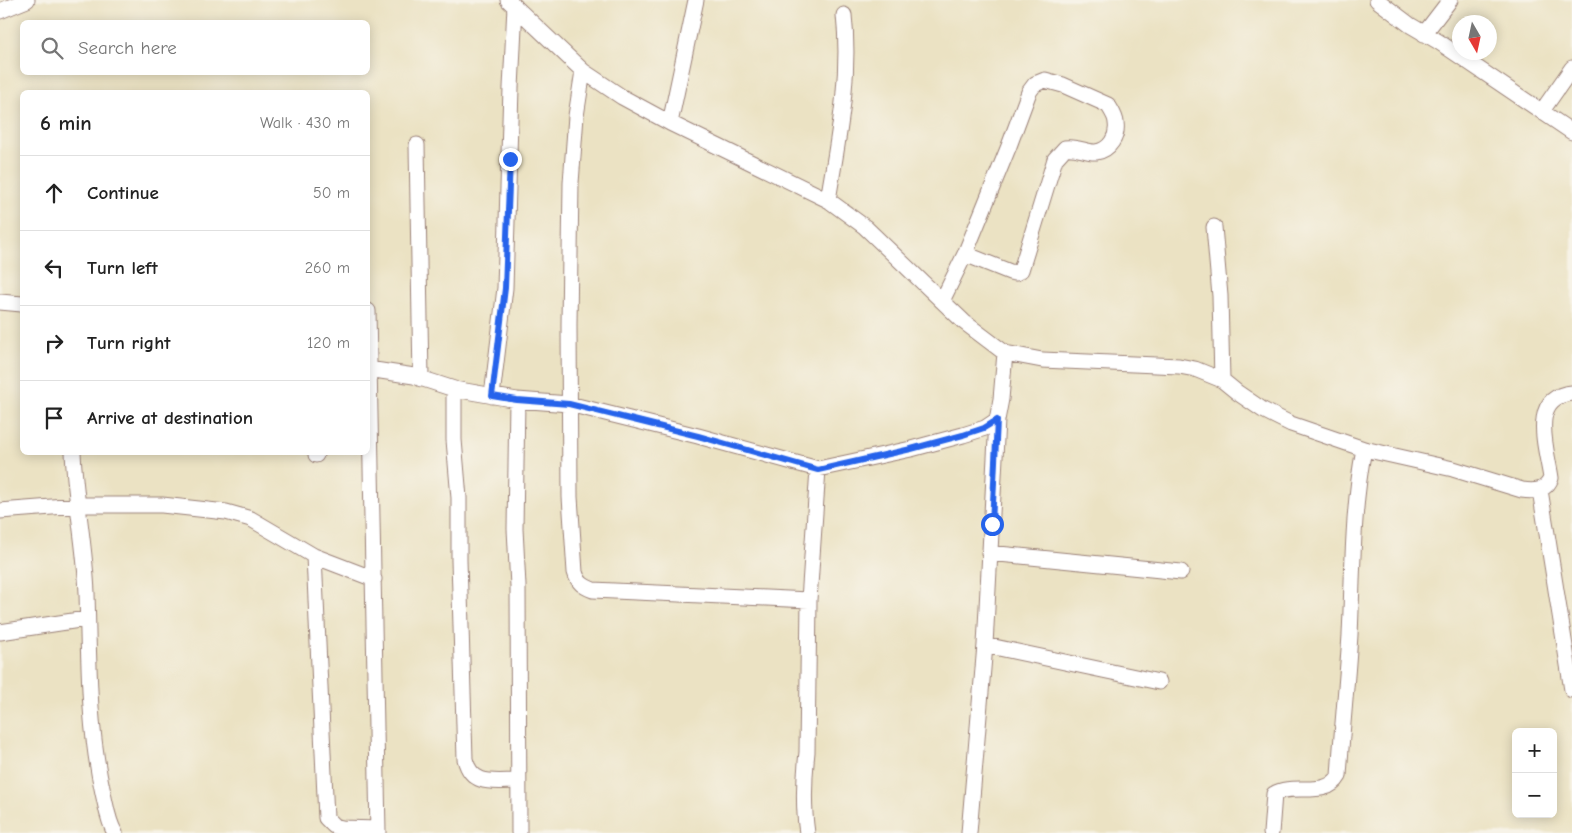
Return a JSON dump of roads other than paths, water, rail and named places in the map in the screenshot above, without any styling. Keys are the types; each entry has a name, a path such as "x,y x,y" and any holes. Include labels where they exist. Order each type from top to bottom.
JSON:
{"street":[{"path":"0,11 27,0"},
{"path":"670,123 696,0"},
{"path":"1377,0 1410,25 1572,132"},
{"path":"1424,34 1450,0"},
{"path":"512,3 583,71 622,97 670,123 828,200 865,227 964,322 1005,353 1042,360 1179,366 1195,369 1222,380 1263,410 1292,424 1364,449 1453,468 1532,492 1548,485 1552,478 1543,424 1545,411 1555,398 1572,393"},
{"path":"492,396 505,288 512,3"},
{"path":"828,200 845,84 846,34 844,15"},
{"path":"1542,111 1572,68"},
{"path":"583,71 576,116 571,183 569,325 570,497 575,572 578,582 594,590 809,600"},
{"path":"942,301 964,254 1009,146 1029,92 1035,84 1045,80 1108,105 1116,123 1115,137 1107,147 1095,152 1075,146 1065,148 1055,159 1021,270 1010,272 964,254"},
{"path":"417,145 421,378"},
{"path":"1214,227 1220,296 1222,380"},
{"path":"0,302 20,304"},
{"path":"969,833 985,645 997,420 1005,353"},
{"path":"370,369 421,378 454,389 492,396 569,404 698,436 818,470 963,435 984,428 997,420"},
{"path":"454,389 454,440 458,498 466,759 471,774 479,779 518,781"},
{"path":"517,400 515,530 518,605 519,833"},
{"path":"314,556 326,818 334,826 342,828 378,831 370,439"},
{"path":"1270,833 1274,794 1281,790 1324,788 1336,781 1339,776 1350,636 1354,521 1364,449"},
{"path":"73,455 87,593 86,619 89,684 94,744 106,807 115,833"},
{"path":"807,833 804,774 807,752 809,600 818,470"},
{"path":"1540,490 1572,690"},
{"path":"0,511 78,505 162,505 226,512 251,520 314,556 374,579"},
{"path":"989,553 1181,572"},
{"path":"0,632 86,619"},
{"path":"985,645 1159,682"}]}
